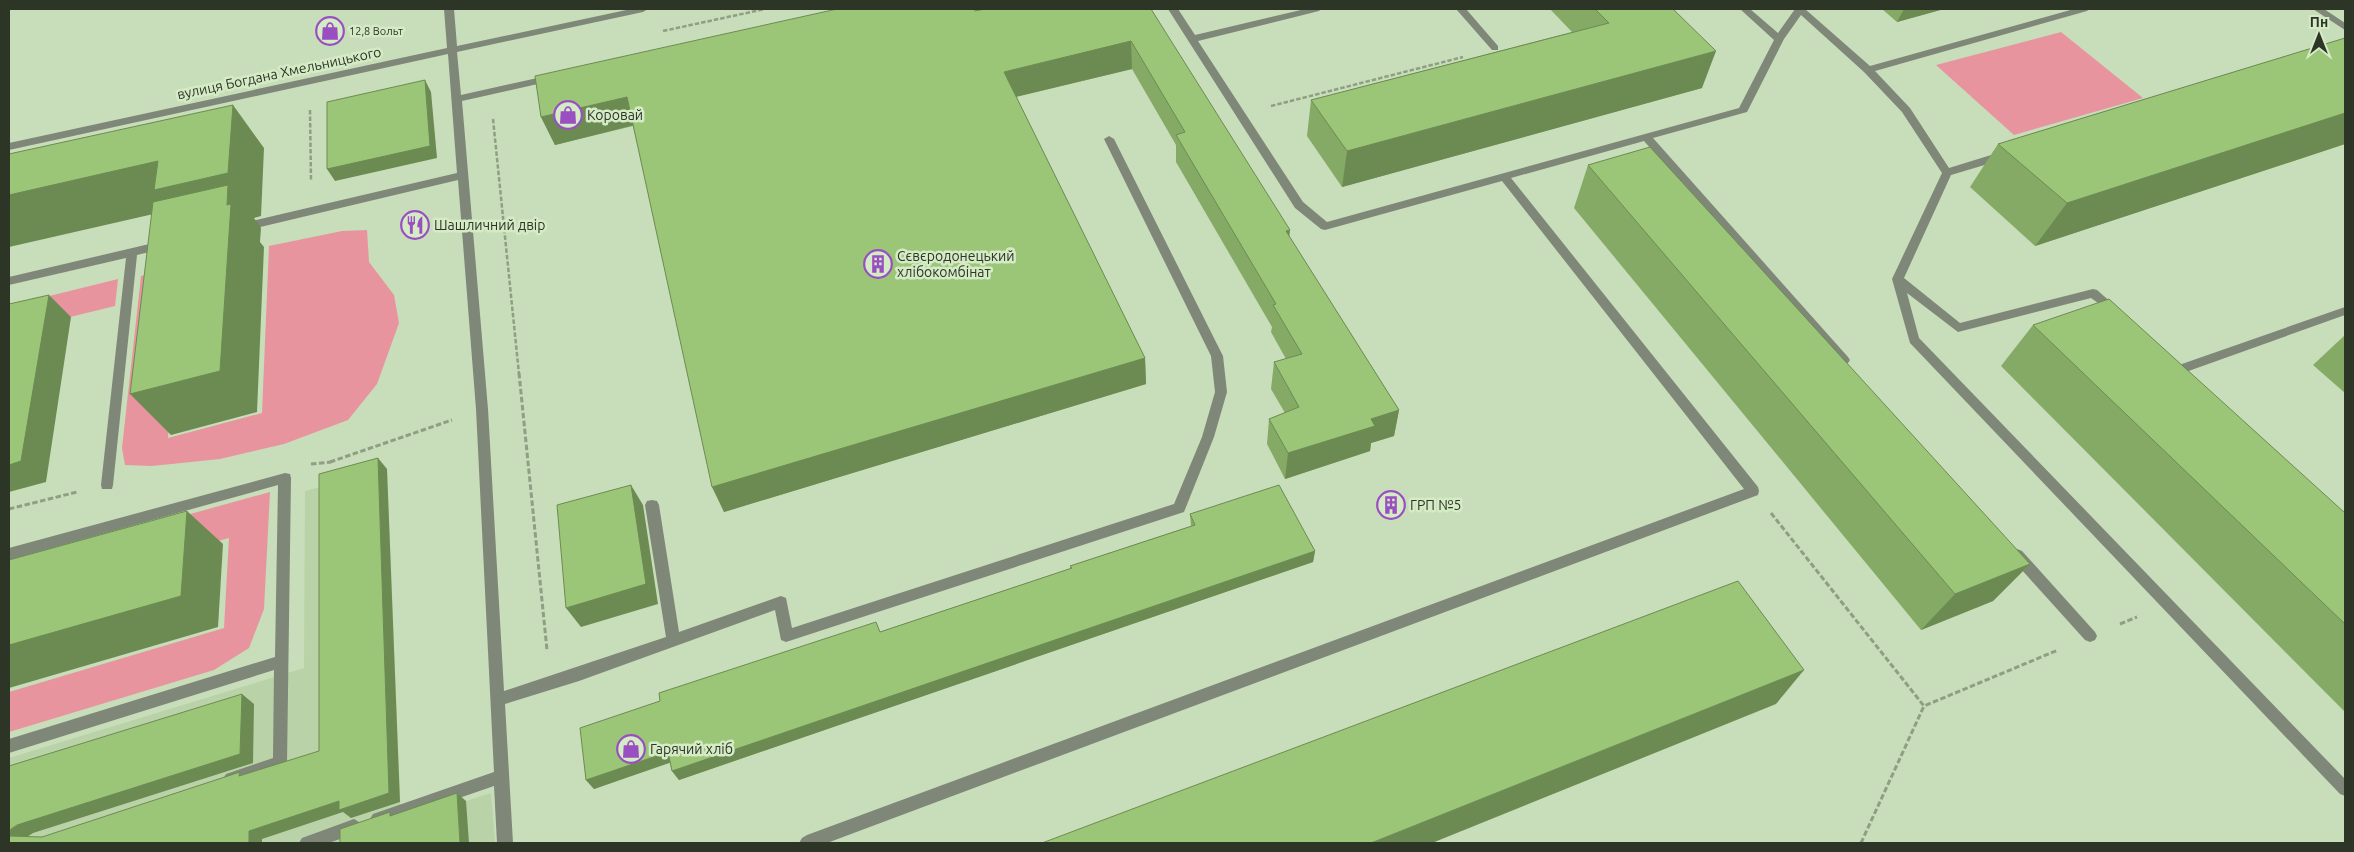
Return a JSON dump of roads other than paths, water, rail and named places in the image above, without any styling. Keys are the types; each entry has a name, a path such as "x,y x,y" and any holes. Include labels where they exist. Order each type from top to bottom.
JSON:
{"street":[{"path":"449,9 482,410 505,843"},
{"name":"вулиця Богдана Хмельницького","path":"9,146 643,9"},
{"path":"1173,9 1299,205 1325,226 1503,175 1744,110 1779,39 1800,9 1868,70 1906,110 1947,173"},
{"path":"1192,39 1316,9"},
{"path":"1461,9 1495,48"},
{"path":"1745,9 1779,39"},
{"path":"1868,70 2084,9"},
{"path":"2318,9 2345,27"},
{"path":"456,99 561,76"},
{"path":"1645,136 1851,368"},
{"path":"497,700 781,602 786,636 1180,508 1208,437 1221,392 1217,356 1109,139"},
{"path":"2013,152 1947,173 1898,278 1914,340 2345,789"},
{"path":"236,228 464,175"},
{"path":"807,843 1753,491 1503,175"},
{"path":"9,281 170,243"},
{"path":"107,485 132,252"},
{"path":"1898,278 1958,328 2093,293 2123,318"},
{"path":"2183,368 2345,311"},
{"path":"9,554 285,478 280,763 213,785"},
{"path":"652,505 673,640"},
{"path":"2010,547 2090,636"},
{"path":"9,746 281,662"},
{"path":"307,843 501,777"}],"place":[{"name":"12,8 Вольт","path":"330,31"},
{"name":"Коровай","path":"568,115"},
{"name":"Шашличний двір","path":"415,225"},
{"name":"Сєвєродонецький хлібокомбінат","path":"878,264"},
{"name":"ГРП №5","path":"1391,505"},
{"name":"Гарячий хліб","path":"631,749"}]}
